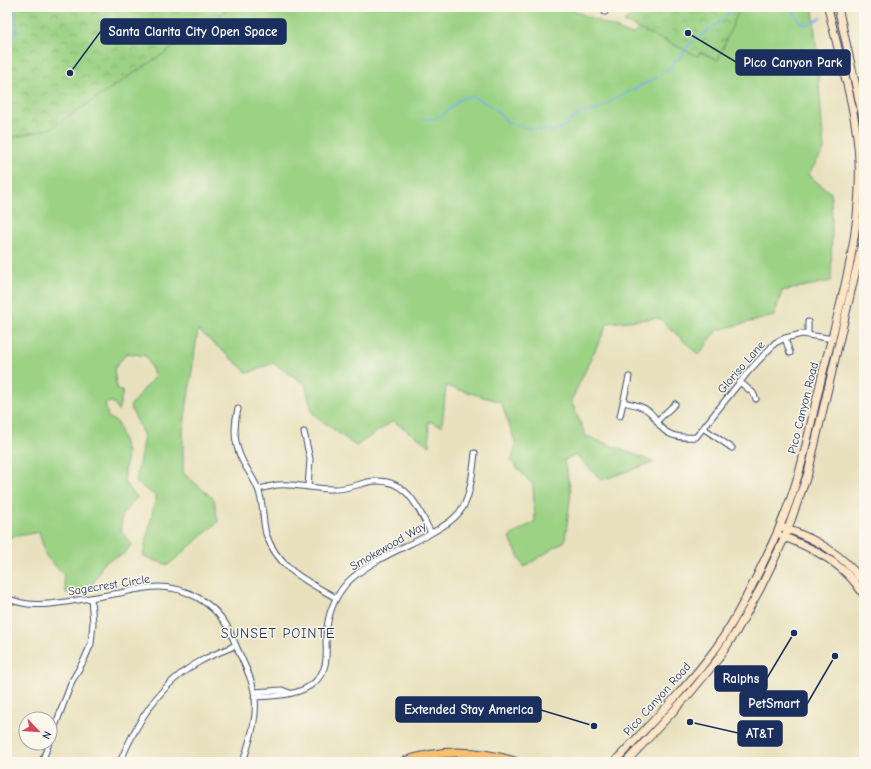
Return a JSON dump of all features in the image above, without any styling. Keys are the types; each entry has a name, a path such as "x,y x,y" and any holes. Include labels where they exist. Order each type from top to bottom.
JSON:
{"main road":[{"name":"Pico Canyon Road","path":"614,762 677,695 716,648 749,593 780,526 798,475 832,338 857,218 859,159 855,126 828,7"},
{"path":"838,7 864,122"},
{"name":"Pico Canyon Road","path":"626,762 691,692 718,659 736,632 760,589 785,537 808,473 864,232"},
{"path":"780,526 818,542 831,550 852,567 864,582"},
{"path":"776,534 803,544 839,567 852,578 864,595"},
{"path":"403,762 433,755 456,753 490,755 516,762"}],"street":[{"path":"808,322 808,334"},
{"name":"Gloriso Lane","path":"657,421 664,430 670,434 686,438 696,437 740,382 772,346 785,338 796,335 808,334 840,340"},
{"path":"785,338 790,353"},
{"path":"620,416 629,377"},
{"path":"740,382 754,393 756,399"},
{"path":"623,402 641,406 651,413 657,421 675,404"},
{"path":"238,409 234,428 236,439 243,462 258,489 266,534 272,547 280,560 298,576 336,598"},
{"path":"703,428 732,448"},
{"path":"304,432 310,459 308,487"},
{"name":"Smokewood Way","path":"254,695 282,690 290,693 300,691 308,687 318,678 325,667 327,657 327,627 336,598 346,584 358,573 451,521 464,506 469,492 475,453"},
{"path":"258,489 276,485 333,490 375,481 390,482 402,488 411,496 431,533"},
{"name":"Sagecrest Circle","path":"7,598 24,604 48,605 145,588 160,587 185,592 200,598 212,608 227,626 248,672 254,695 254,717 252,731 243,762"},
{"path":"58,719 72,681 91,644 94,623 91,598"},
{"path":"120,762 139,721 158,695 184,672 199,662 236,645"},
{"path":"42,762 46,751"}],"green space":[{"path":"7,7 565,7 632,35 664,7 813,7 824,150 808,175 831,193 831,281 782,291 774,316 717,330 699,355 659,318 608,323 571,401 586,436 654,462 602,480 576,455 564,460 571,491 565,541 524,567 509,537 535,521 533,485 511,461 516,445 501,402 446,386 442,426 428,421 430,446 393,421 356,446 313,414 305,384 273,363 248,373 198,330 183,431 183,473 214,499 218,522 168,565 143,556 156,496 136,482 144,436 130,406 155,376 146,356 127,353 114,369 117,390 123,391 118,411 113,402 105,403 108,417 117,422 127,452 124,482 137,497 122,515 121,531 132,544 124,554 104,562 91,588 66,593 63,574 46,556 39,532 7,538"},
{"path":"7,7 229,7 216,19 51,128 7,139"},
{"path":"644,7 740,7 718,60 700,52 698,56 624,22"}],"waterway":[{"path":"7,37 15,35 17,28 15,7"},
{"path":"422,119 439,117 460,100 466,97 473,97 490,106 507,122 514,125 552,131 566,126 582,112 600,109 616,98 656,78 671,67 675,61 680,58 690,44 726,17 734,7"},
{"path":"790,7 800,22 807,25 821,18"}],"place":[{"name":"Pico Canyon Park","path":"688,33"},
{"name":"Santa Clarita City Open Space","path":"70,73"},
{"name":"Ralphs","path":"794,633"},
{"name":"PetSmart","path":"835,656"},
{"name":"AT&T","path":"690,722"},
{"name":"Extended Stay America","path":"594,726"}],"district":[{"name":"SUNSET POINTE","path":"278,633"}]}
